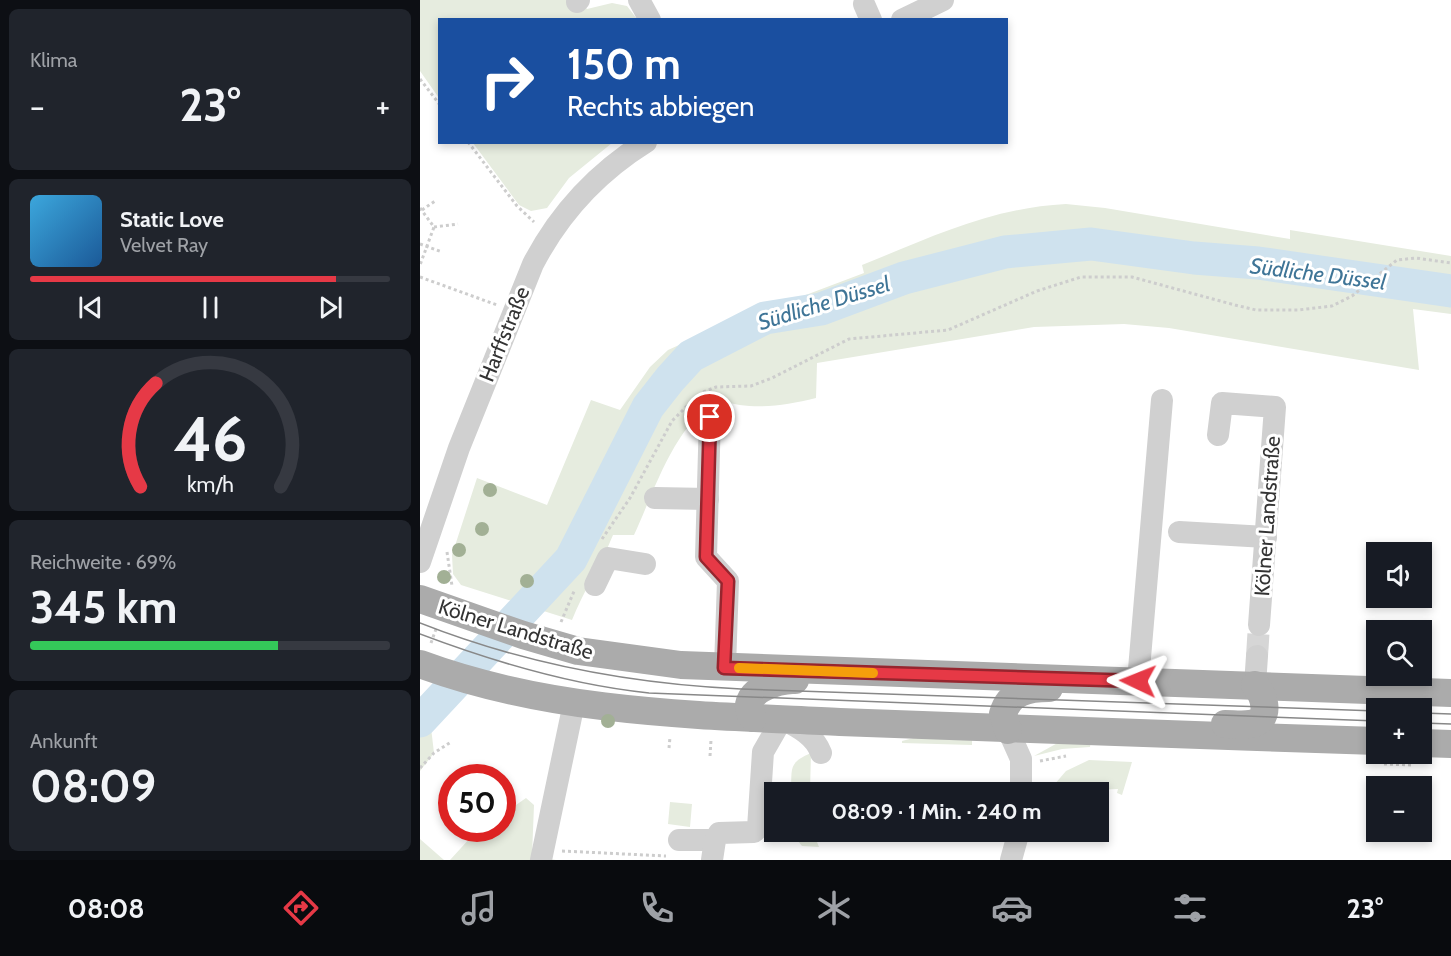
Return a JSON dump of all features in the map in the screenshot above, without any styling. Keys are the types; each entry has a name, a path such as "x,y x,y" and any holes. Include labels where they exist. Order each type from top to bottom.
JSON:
{"main road":[{"name":"Kölner Landstraße","path":"420,599 523,635 578,651 624,659 724,668 1451,693"},
{"path":"425,666 486,684 574,703 665,714 1008,729 1366,741"},
{"path":"753,718 749,713 750,704 760,689 769,683 819,680 827,672"},
{"name":"Kölner Landstraße","path":"1008,729 1003,714 1015,694 1042,688 1070,689 1080,679"},
{"path":"1185,734 1196,724 1256,722 1265,707 1264,698 1255,685"},
{"path":"1432,743 1451,744"}],"street":[{"path":"639,0 649,18"},
{"path":"906,18 943,0"},
{"name":"Harffstraße","path":"420,562 459,448 532,264 549,235 604,173 643,144"},
{"path":"1138,681 1162,400"},
{"name":"Kölner Landstraße","path":"1218,435 1221,403 1275,407 1259,624"},
{"path":"710,417 706,557 728,581 724,668"},
{"path":"655,498 708,499"},
{"path":"1179,532 1266,537"},
{"path":"586,585 608,558 645,564"},
{"path":"1255,685 1257,656"},
{"path":"542,855 574,703"},
{"path":"753,718 758,744 763,752"},
{"path":"671,848 713,850 719,833 754,831 758,828 763,752 782,719"},
{"path":"1008,729 1021,759 1021,782"},
{"path":"1021,759 1040,739 1053,730"},
{"path":"1011,860 1017,842"}],"path":[{"path":"420,79 438,102"},
{"path":"470,144 517,206 549,235"},
{"path":"434,227 421,209 435,201"},
{"path":"434,227 458,224"},
{"path":"420,265 434,227"},
{"path":"420,244 442,252"},
{"path":"601,541 630,498 672,422 703,392 716,387 751,386 772,378 849,339 948,330 1037,291 1081,277 1113,276 1152,280 1235,305 1266,310 1314,310 1332,306 1352,296 1397,260 1406,258 1451,263"},
{"path":"420,277 513,310"},
{"path":"561,624 586,585"},
{"path":"669,748 670,737"},
{"path":"710,756 711,738"},
{"path":"420,768 434,753 451,742"},
{"path":"542,855 671,848"}],"shaded area":[{"path":"420,0 579,0 587,9 612,3 627,6 636,18 438,18 438,97 420,71"},
{"path":"474,144 611,144 569,178 547,208 531,211 519,205"},
{"path":"1066,204 1105,208 1290,239 1290,230 1451,256 1451,314 1413,309 1419,370 1169,328 1124,324 1034,327 817,363 816,398 768,406 744,405 719,400 704,410 690,424 678,441 658,479 634,535 613,535 572,620 461,585 453,574 452,555 477,478 547,505 591,400 620,410 650,367 668,350 710,331 864,273 862,265 937,234 1012,211"},
{"path":"420,711 430,719 434,753 420,771"},
{"path":"925,735 972,735 972,745 902,743 902,741"},
{"path":"1063,740 1091,740 1090,747 1062,749 1034,756"},
{"path":"811,753 810,782 791,782 793,767 798,760"},
{"path":"1089,760 1132,762 1122,795 1117,793 1118,789 1109,789 1109,782 1057,782 1066,771"},
{"path":"526,798 534,805 532,856 556,860 450,860 466,842 516,842 516,805"},
{"path":"670,802 692,804 690,827 668,824"},
{"path":"420,839 444,860 420,860"},
{"path":"799,842 817,842 819,847 802,846"}],"waterway":[{"name":"Südliche Düssel","path":"420,721 571,559 648,407 670,379 691,356 765,318 821,309 904,278 1005,252 1091,244 1194,258 1258,263 1451,291"}],"tunnel":[{"path":"1257,656 1259,625"}],"tram line":[{"path":"420,623 538,661 618,677 699,686 1366,711"},
{"path":"420,634 533,671 590,684 649,693 1366,721"},
{"path":"1432,713 1451,714"},
{"path":"1432,723 1451,724"}],"slow traffic":[{"path":"739,668 873,673"}],"route":[{"path":"710,417 706,557 728,581 724,668 1138,681"}]}
